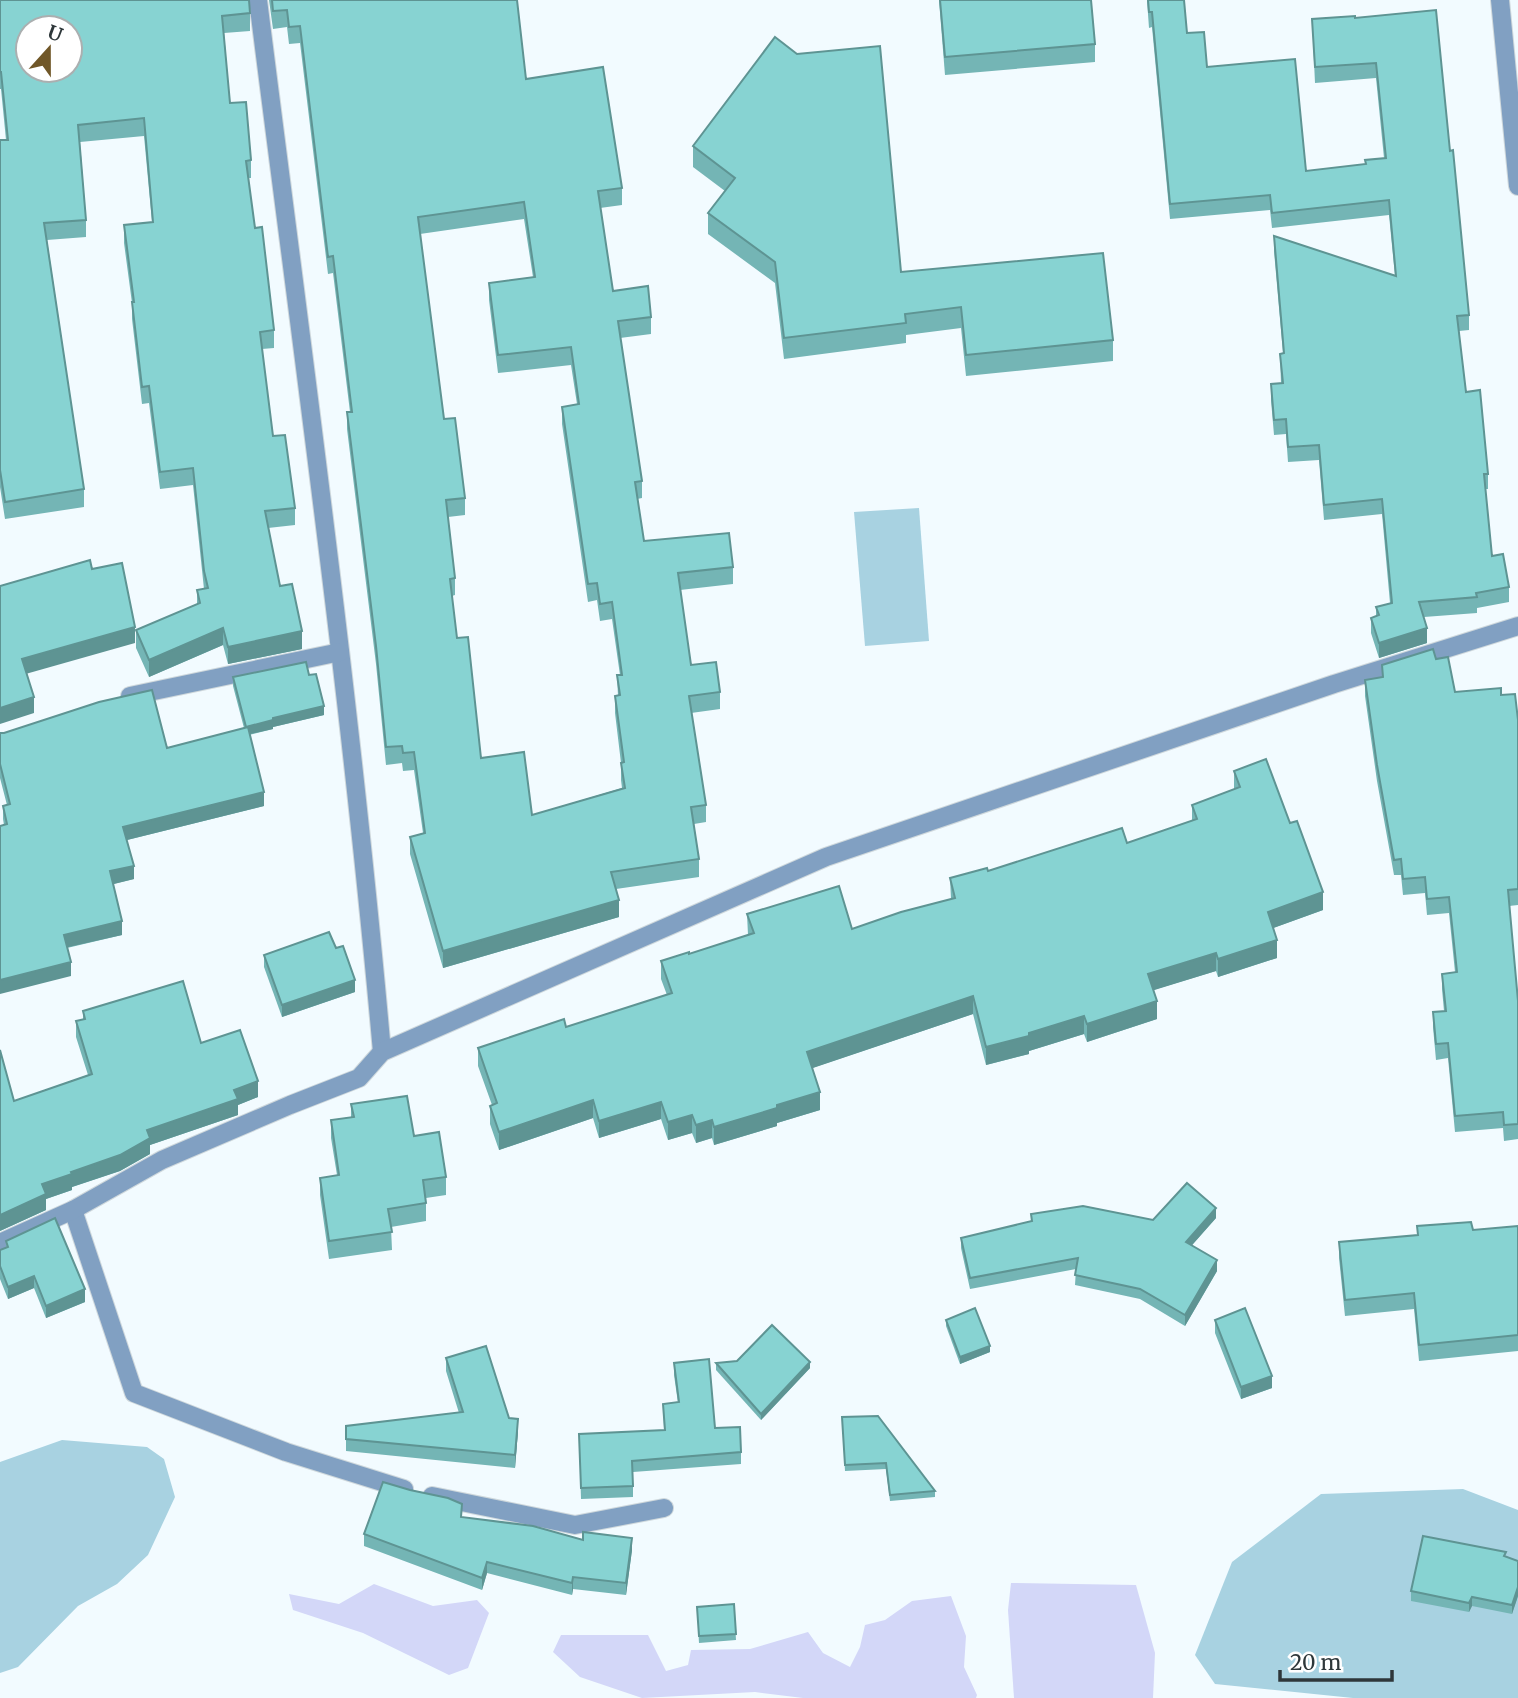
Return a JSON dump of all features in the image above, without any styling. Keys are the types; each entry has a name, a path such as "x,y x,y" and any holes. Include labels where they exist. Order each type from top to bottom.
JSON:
{"street":[{"path":"258,0 350,725 382,1052"},
{"path":"1500,0 1518,186"},
{"path":"0,1243 73,1210 162,1160 359,1078 382,1052 826,857 1334,684 1518,626"},
{"path":"117,699 340,652"},
{"path":"73,1210 134,1393 286,1452 412,1492 575,1525 664,1508"}],"shaded area":[{"path":"919,508 929,641 865,646 854,512"},
{"path":"62,1440 147,1447 164,1459 175,1497 148,1555 117,1584 78,1606 18,1667 0,1673 0,1462"},
{"path":"1463,1489 1518,1510 1518,1698 1353,1698 1215,1684 1195,1655 1232,1562 1321,1494"},
{"path":"1011,1583 1136,1585 1155,1653 1153,1698 1014,1698 1008,1610"},
{"path":"374,1584 433,1606 477,1600 489,1613 468,1668 449,1675 363,1633 293,1610 289,1594 339,1604"},
{"path":"951,1596 966,1636 964,1667 976,1698 803,1698 755,1692 642,1698 580,1677 553,1652 561,1635 648,1635 666,1671 688,1665 691,1650 750,1649 808,1632 823,1653 850,1667 860,1647 865,1625 885,1620 912,1601"}],"building":[{"path":"0,0 249,0 250,13 222,16 230,103 246,102 251,160 246,161 255,228 262,227 274,330 260,332 273,436 285,435 295,508 265,511 280,586 292,584 302,631 228,647 223,628 149,660 136,630 200,603 197,590 208,588 193,468 160,472 149,386 142,387 124,225 153,222 144,118 78,125 86,220 44,223 84,489 5,502 0,470 0,140 8,140 1,72"},
{"path":"272,0 517,0 526,79 603,67 622,188 598,191 613,291 648,286 651,317 618,321 642,481 635,482 644,541 729,533 733,567 678,573 691,665 716,662 720,692 689,696 706,805 691,807 699,859 611,872 619,900 443,951 410,837 425,833 414,752 403,753 402,746 386,747 347,412 352,412 333,256 328,257 300,26 289,27 287,10 273,11","holes":["524,202 535,277 489,283 498,355 571,347 579,404 562,407 588,584 597,583 600,604 612,602 622,675 617,675 620,695 615,696 625,788 532,815 524,752 481,758 468,637 457,638 450,579 455,578 446,500 465,498 455,418 444,419 418,217"]},
{"path":"940,0 1091,0 1095,44 945,57"},
{"path":"1148,0 1184,0 1187,33 1204,32 1207,67 1295,59 1306,171 1366,164 1365,160 1386,158 1376,63 1315,67 1312,19 1355,18 1436,10 1469,315 1457,316 1466,392 1480,390 1492,556 1503,554 1509,587 1476,593 1477,597 1419,602 1427,628 1379,643 1371,618 1379,615 1376,607 1392,603 1382,499 1324,505 1319,445 1288,447 1286,419 1274,420 1271,384 1283,383 1280,354 1284,353 1274,236 1396,276 1389,200 1272,213 1270,195 1170,204 1152,12 1149,12"},
{"path":"775,37 797,54 880,46 901,272 1103,253 1113,340 966,355 961,307 905,314 906,323 784,338 775,262 708,213 735,178 693,146"},
{"path":"90,560 92,569 122,563 135,627 22,659 34,697 0,708 0,586"},
{"path":"1433,649 1436,659 1448,657 1455,692 1501,688 1501,695 1515,694 1518,720 1518,889 1508,890 1518,1001 1518,1124 1504,1125 1503,1112 1455,1116 1448,1043 1436,1044 1433,1012 1446,1011 1442,974 1457,972 1449,897 1427,899 1425,877 1403,879 1401,859 1394,860 1377,765 1365,680 1383,677 1382,665"},
{"path":"306,662 309,675 316,674 324,706 246,727 233,677"},
{"path":"152,690 167,748 248,727 264,792 123,827 134,866 110,871 122,921 64,935 71,962 0,980 0,826 7,824 3,806 10,804 0,764 0,733 99,702"},
{"path":"1266,759 1290,823 1297,821 1323,892 1268,912 1277,940 1218,959 1216,953 1148,974 1157,1001 1087,1024 1084,1016 1029,1033 1029,1036 986,1047 973,996 807,1052 820,1092 714,1127 712,1120 696,1125 692,1115 668,1122 661,1102 599,1121 593,1100 499,1132 490,1106 497,1103 478,1048 564,1019 566,1027 672,993 661,961 754,933 747,914 839,886 852,929 901,912 955,898 950,878 987,868 988,871 1122,828 1127,843 1197,819 1192,805 1240,787 1234,771"},
{"path":"329,932 336,948 343,946 355,980 282,1005 264,955"},
{"path":"183,981 201,1043 240,1030 258,1081 234,1090 238,1099 147,1130 150,1138 120,1155 42,1184 46,1194 0,1215 0,1050 14,1101 92,1074 76,1021 85,1019 83,1011"},
{"path":"407,1096 414,1136 439,1132 446,1177 423,1180 426,1203 388,1209 392,1232 329,1241 320,1178 339,1175 331,1120 354,1117 351,1104"},
{"path":"1187,1183 1216,1208 1186,1242 1217,1260 1185,1315 1140,1289 1075,1275 1078,1258 970,1278 961,1238 1032,1221 1031,1214 1083,1206 1153,1220"},
{"path":"55,1218 85,1289 46,1306 34,1276 8,1287 0,1266 0,1250 8,1247 6,1241"},
{"path":"1471,1222 1473,1230 1518,1226 1518,1335 1419,1345 1414,1293 1345,1300 1339,1242 1418,1235 1417,1226"},
{"path":"975,1308 990,1346 960,1357 946,1320"},
{"path":"1245,1308 1272,1376 1241,1387 1215,1320"},
{"path":"772,1325 810,1362 761,1414 716,1363 737,1361"},
{"path":"486,1346 509,1418 518,1419 515,1455 346,1439 346,1426 463,1412 446,1358"},
{"path":"709,1359 715,1428 740,1427 741,1452 632,1461 633,1486 581,1488 579,1434 665,1430 663,1404 679,1402 674,1363"},
{"path":"878,1416 935,1491 890,1495 886,1463 845,1465 842,1417"},
{"path":"383,1482 462,1504 461,1517 533,1526 583,1540 583,1532 632,1538 626,1583 573,1577 572,1583 487,1562 482,1578 364,1534"},
{"path":"1423,1536 1506,1552 1504,1556 1518,1561 1518,1587 1512,1605 1472,1597 1469,1603 1411,1591"},
{"path":"734,1604 736,1634 699,1636 697,1607"}]}
